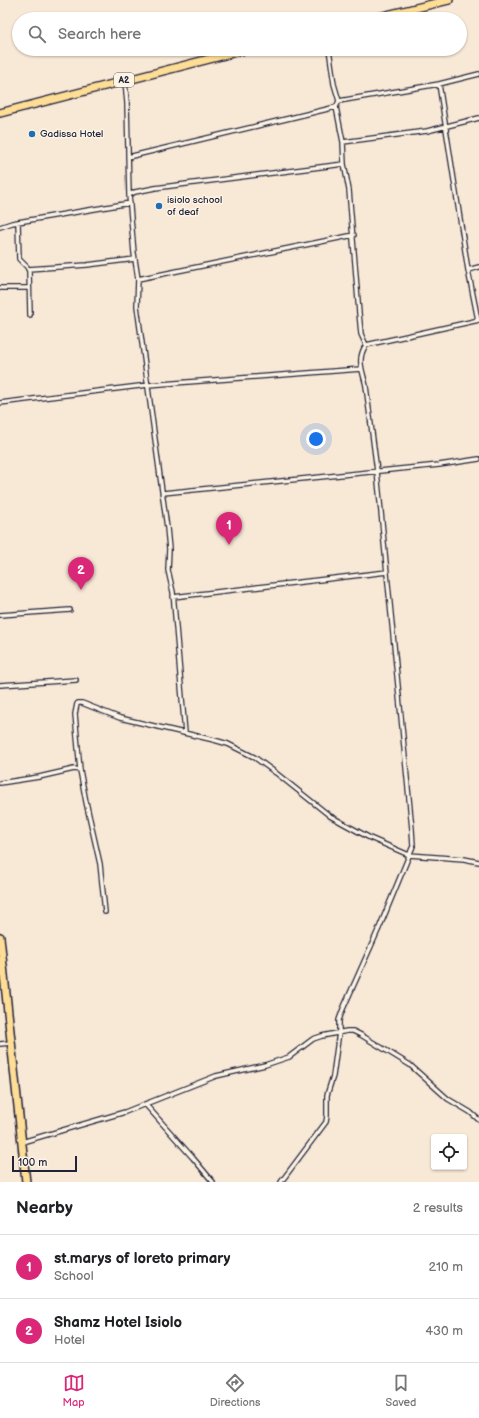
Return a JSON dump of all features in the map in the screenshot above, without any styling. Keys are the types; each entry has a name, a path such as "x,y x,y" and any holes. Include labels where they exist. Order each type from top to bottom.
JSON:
{"highway":[{"path":"394,12 429,2 449,0"},
{"name":"A2","path":"0,113 220,56"},
{"path":"0,937 26,1182"}],"street":[{"path":"281,1182 326,1122 326,1095 333,1076 340,1032 339,1020 413,846 377,471 366,386 361,369 362,355 366,346 361,334 354,235 349,190 344,164 343,142 336,107 339,101 334,84 330,56"},
{"path":"339,101 439,84 479,74"},
{"path":"124,80 127,103 129,195 138,279 137,306 163,493 168,541 168,570 172,583 185,733"},
{"path":"366,346 479,320 468,270 439,84"},
{"path":"128,157 336,107"},
{"path":"343,142 426,130 479,118"},
{"path":"129,195 155,188 344,164"},
{"path":"0,227 18,222 130,203"},
{"path":"18,222 20,259 28,269 30,315"},
{"path":"138,279 354,235"},
{"path":"28,269 87,265 135,259"},
{"path":"468,270 479,267"},
{"path":"0,288 29,288"},
{"path":"0,403 148,385 361,369"},
{"path":"163,493 439,465 479,458"},
{"path":"173,597 387,572"},
{"path":"0,615 70,610"},
{"path":"0,686 76,680"},
{"path":"105,912 100,864 80,770 75,714 78,703 82,703 120,718 228,744 242,750 272,769 330,816 370,838 409,855 464,859 479,862"},
{"path":"0,783 38,778 74,769 80,770"},
{"path":"22,1142 109,1117 216,1076 265,1065 289,1057 313,1040 347,1031 353,1031 410,1065 448,1099 470,1112 479,1120"},
{"path":"0,1044 12,1043"},
{"path":"145,1104 213,1182"}],"place":[{"name":"Gadissa Hotel","path":"32,134"},
{"name":"isiolo school of deaf","path":"159,206"},
{"name":"st.marys of loreto primary","path":"229,545"},
{"name":"Shamz Hotel Isiolo","path":"81,590"}]}
